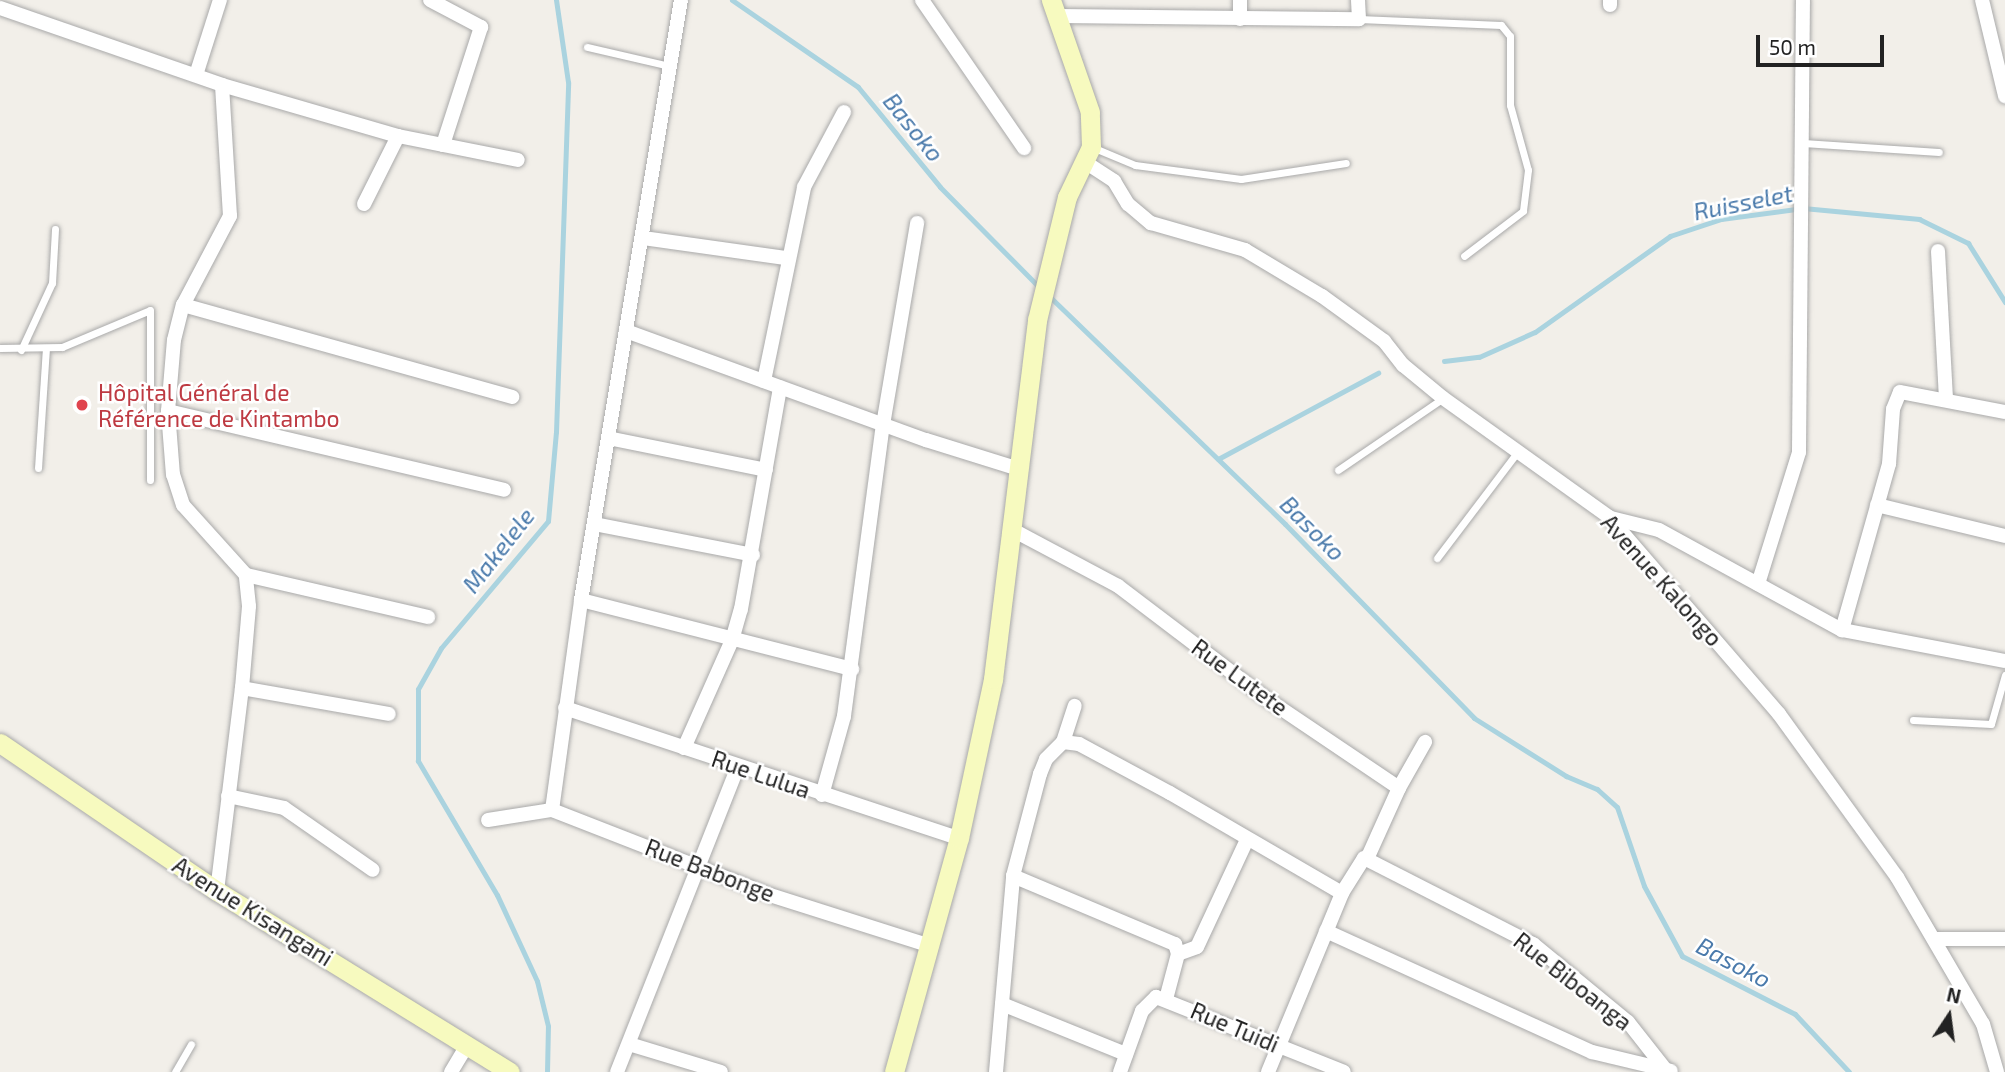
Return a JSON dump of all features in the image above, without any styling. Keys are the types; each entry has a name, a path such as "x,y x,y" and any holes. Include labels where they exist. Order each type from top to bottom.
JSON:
{"street":[{"path":"196,75 220,0"},
{"path":"430,0 481,27 443,145"},
{"path":"552,810 581,600 681,0"},
{"path":"922,0 1024,148"},
{"path":"1240,0 1240,19"},
{"path":"894,1072 959,838 993,679 1016,468 1037,320 1067,197 1088,154 1090,112 1055,8 1240,19 1359,19 1359,0"},
{"path":"1758,584 1799,452 1803,0"},
{"path":"1982,0 2000,52 2005,96"},
{"path":"0,8 222,85 398,136 518,160"},
{"path":"222,85 230,216 183,305 174,340 168,411 173,475 183,505 246,575 428,617"},
{"path":"764,381 786,258 804,187 844,113"},
{"path":"364,204 398,136"},
{"name":"Avenue Kalongo","path":"1088,154 1114,181 1128,204 1151,222 1245,250 1322,296 1384,341 1404,365 1443,398 1520,449 1609,517 1787,725 1897,877 1983,1024 1997,1072"},
{"path":"822,795 841,731 852,669 883,425 917,223"},
{"path":"643,238 786,258"},
{"path":"1938,251 1946,398"},
{"path":"183,305 512,397"},
{"path":"626,331 883,425 1016,468"},
{"path":"684,748 732,640 754,555 780,387"},
{"path":"1842,630 1889,464 1896,398 1900,392 2003,407"},
{"path":"168,411 504,490"},
{"path":"608,438 766,470"},
{"path":"1877,505 2005,536"},
{"path":"1609,517 1659,530 1842,630 2005,662"},
{"path":"594,524 754,555"},
{"name":"Rue Lutete","path":"1011,529 1118,586 1264,697 1399,788"},
{"path":"217,891 242,688 249,606 246,575"},
{"path":"581,600 852,669"},
{"path":"242,688 389,714"},
{"path":"996,1072 1013,876 1040,774 1046,759 1063,742 1075,706"},
{"name":"Rue Lulua","path":"565,708 959,838"},
{"path":"1063,742 1079,744 1170,793 1342,893"},
{"path":"1268,1072 1276,1044 1342,893 1364,859 1425,742"},
{"name":"Avenue Kisangani","path":"0,743 217,891 510,1072"},
{"path":"617,1072 737,766"},
{"path":"228,796 284,808 373,870"},
{"name":"Rue Babonge","path":"488,820 552,810 700,865 770,895 931,946"},
{"path":"1178,954 1197,947 1247,840"},
{"name":"Rue Biboanga","path":"1364,859 1533,944 1628,1022 1669,1071"},
{"path":"1013,876 1175,944 1178,954 1166,999 1149,1001 1120,1072"},
{"name":"Rue Biboanga","path":"1326,931 1592,1052 1669,1071"},
{"path":"1934,939 2005,939"},
{"name":"Rue Tuidi","path":"1166,999 1344,1072"},
{"path":"1002,1004 1126,1054"},
{"path":"629,1044 721,1072"},
{"path":"451,1072 467,1045"}],"lane":[{"path":"1359,19 1501,25 1510,36 1510,105 1528,170 1523,211 1464,256"},
{"path":"587,47 669,66"},
{"path":"1802,143 1938,152"},
{"path":"1088,154 1135,165 1241,179 1346,163"},
{"path":"21,350 52,283 55,229"},
{"path":"0,348 21,350 72,344 150,310 150,480"},
{"path":"37,468 46,348"},
{"path":"1338,470 1443,398"},
{"path":"1437,558 1520,449"},
{"path":"1913,720 1991,724 2005,675"},
{"path":"174,1072 191,1044"}],"waterway":[{"name":"Makelele","path":"547,1072 548,1026 537,981 497,895 418,761 418,689 441,648 548,521 556,432 568,82 556,0"},
{"name":"Basoko","path":"732,0 858,87 940,187 1039,287"},
{"name":"Ruisselet","path":"1444,361 1479,357 1535,332 1670,236 1721,219 1803,208 1919,219 1968,243 2005,302"},
{"name":"Basoko","path":"1049,296 1285,524 1474,718 1566,776 1597,789 1617,807 1644,886 1682,956 1795,1014 1849,1072"},
{"name":"Ruisselet","path":"1218,459 1378,373"}],"place":[{"name":"Hôpital Général de Référence de Kintambo","path":"82,405"}]}
